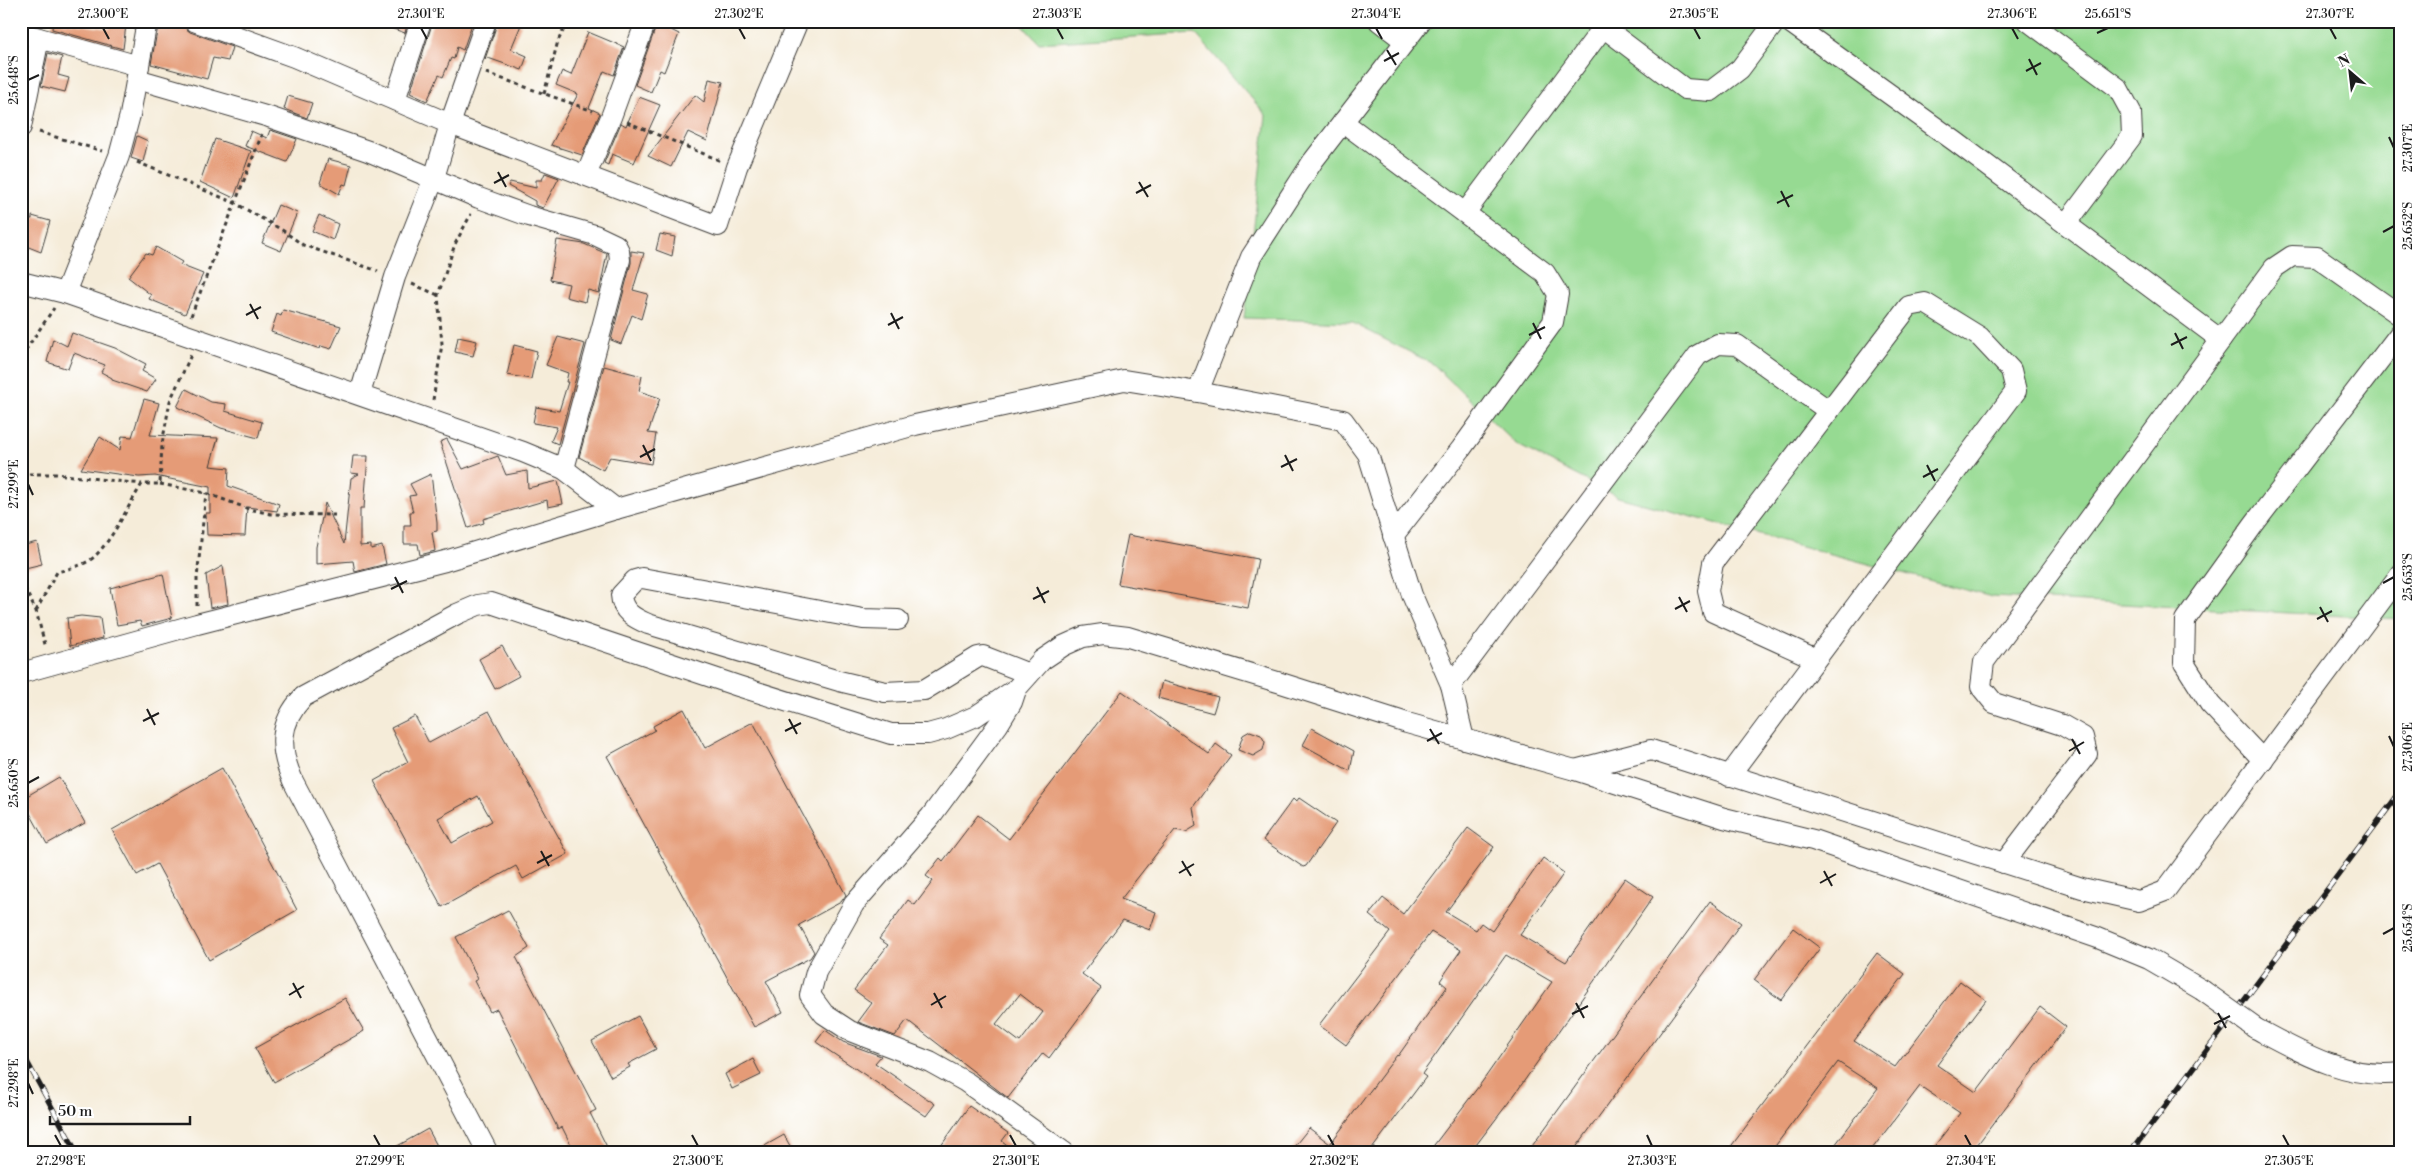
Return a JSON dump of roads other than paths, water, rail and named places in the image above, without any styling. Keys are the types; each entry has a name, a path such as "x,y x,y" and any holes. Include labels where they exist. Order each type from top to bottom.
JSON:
{"street":[{"path":"64,293 119,156 138,72 147,21"},
{"path":"194,21 294,57 450,124 718,226 737,168 798,21"},
{"path":"395,100 421,21"},
{"path":"360,394 395,277 434,178 450,124 486,21"},
{"path":"586,175 611,117 646,21"},
{"path":"1379,21 1405,41"},
{"path":"1198,392 1251,257 1313,161 1420,21"},
{"path":"1465,213 1606,24 1684,89 1711,91 1740,69 1776,21"},
{"path":"1788,21 2221,340"},
{"path":"2028,21 2118,88 2131,112 2132,136 2066,224"},
{"path":"26,128 30,35 368,151 479,198 529,216 602,238 616,245 620,250 620,260 564,469"},
{"path":"1343,122 1545,273 1558,294 1553,322 1461,449 1394,536"},
{"path":"2004,863 2087,754 2083,737 2062,725 1994,703 1981,687 1984,662 2274,268 2292,256 2317,257 2401,316"},
{"path":"21,282 64,293 191,336 523,452 564,469 616,509"},
{"path":"1729,776 1816,660 2016,391 2011,370 1980,337 1925,302 1909,306 1713,563 1708,591 1713,612 1816,660"},
{"path":"2262,760 2210,704 2184,663 2185,620 2254,524 2401,332"},
{"path":"1451,685 1698,355 1718,344 1738,345 1829,411"},
{"path":"21,673 198,624 445,561 616,509 915,425 1124,380 1343,420 1368,454 1412,595 1451,685 1464,739"},
{"path":"1575,770 1650,750 2004,863 2101,892 2139,901 2165,891 2401,574"},
{"path":"898,620 863,619 642,578 635,580 620,595 621,604 626,611 634,618 648,624 839,682 885,692 924,690 978,657 983,656 1023,681"},
{"path":"488,1153 285,762 284,728 291,710 303,697 457,614 478,605 490,604 747,689 892,734 928,734 946,729 976,716 1023,681 1042,660 1083,637 1111,635 1128,638 1281,683 1407,723 1575,770 1724,818 1813,840 2056,922 2149,959 2202,990 2255,1028 2308,1057 2335,1067 2366,1072 2401,1073"},
{"path":"1023,681 998,724 930,816 854,904 816,972 810,995 824,1014 850,1031 930,1062 966,1082 1065,1153"}],"railway":[{"path":"2130,1153 2401,791"},
{"path":"21,1051 77,1153"}]}
